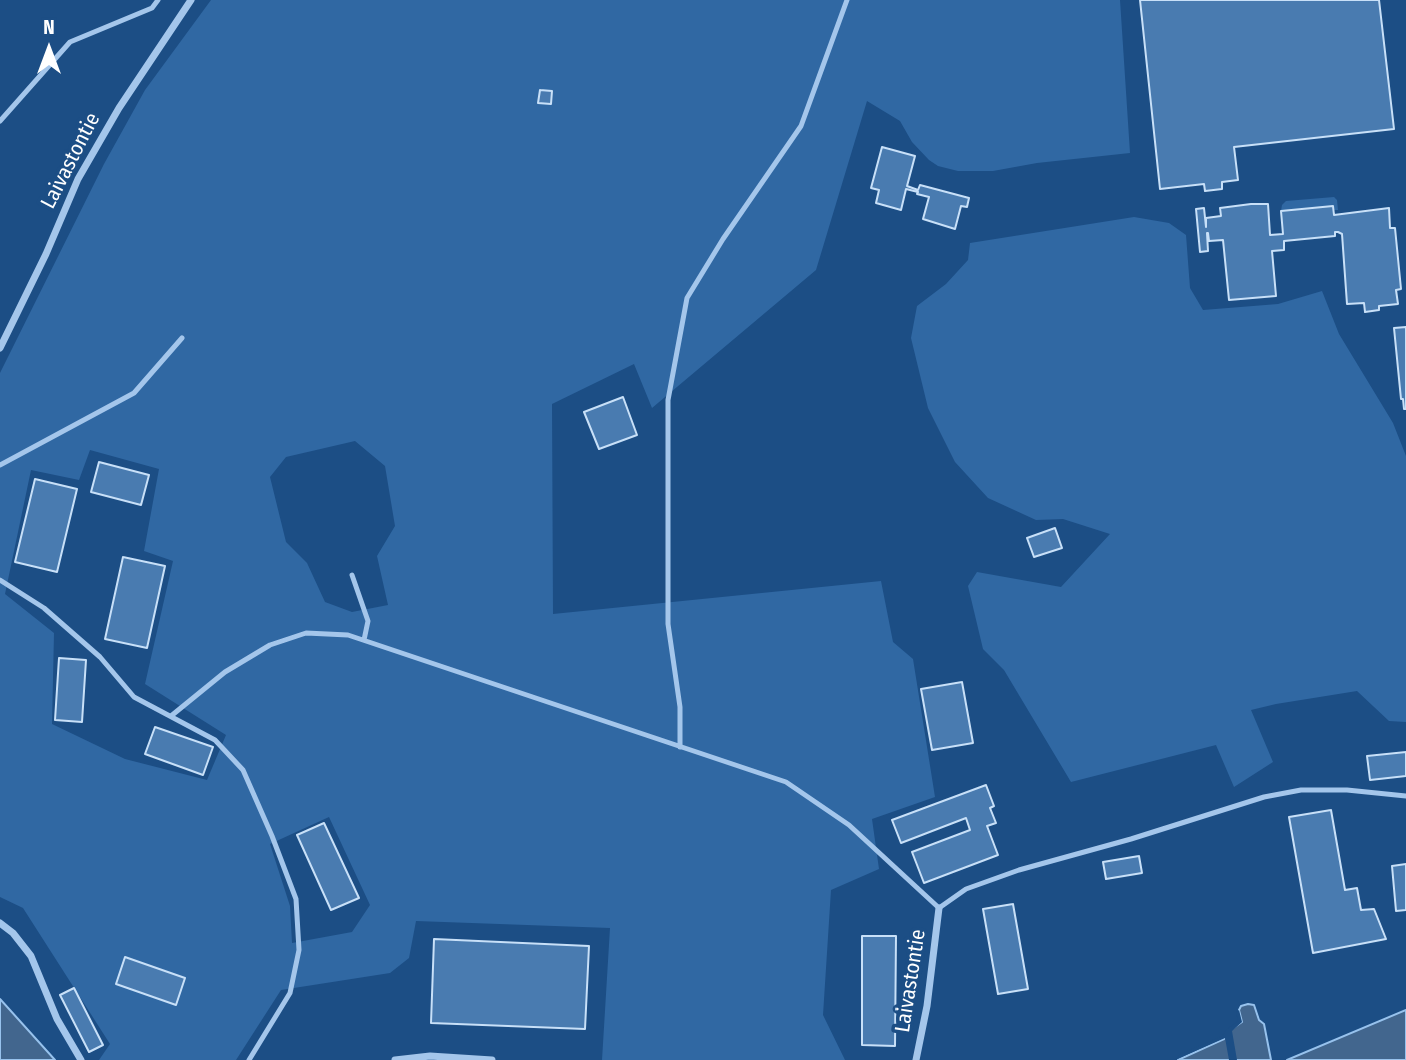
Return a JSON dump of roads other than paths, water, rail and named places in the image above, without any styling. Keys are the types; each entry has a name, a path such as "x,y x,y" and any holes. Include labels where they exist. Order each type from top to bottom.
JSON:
{"street":[{"name":"Laivastontie","path":"0,348 46,254 78,179 119,108 191,0"},
{"name":"Laivastontie","path":"916,1060 927,1006 939,908"},
{"path":"0,923 13,933 31,956 57,1019 82,1060"},
{"path":"395,1060 430,1056 492,1060"}],"lane":[{"path":"0,121 70,42 152,8 158,0"},
{"path":"680,747 680,707 668,624 668,400 687,298 723,239 801,126 847,0"},
{"path":"0,465 134,393 182,338"},
{"path":"352,575 368,621 364,640"},
{"path":"0,580 44,608 100,657 134,697 215,740 243,770 296,898 299,950 290,993 249,1060"},
{"path":"171,716 225,672 270,645 306,633 348,635 786,782 849,825 939,908 966,889 1019,870 1131,839 1264,797 1301,790 1347,790 1406,796"}]}
